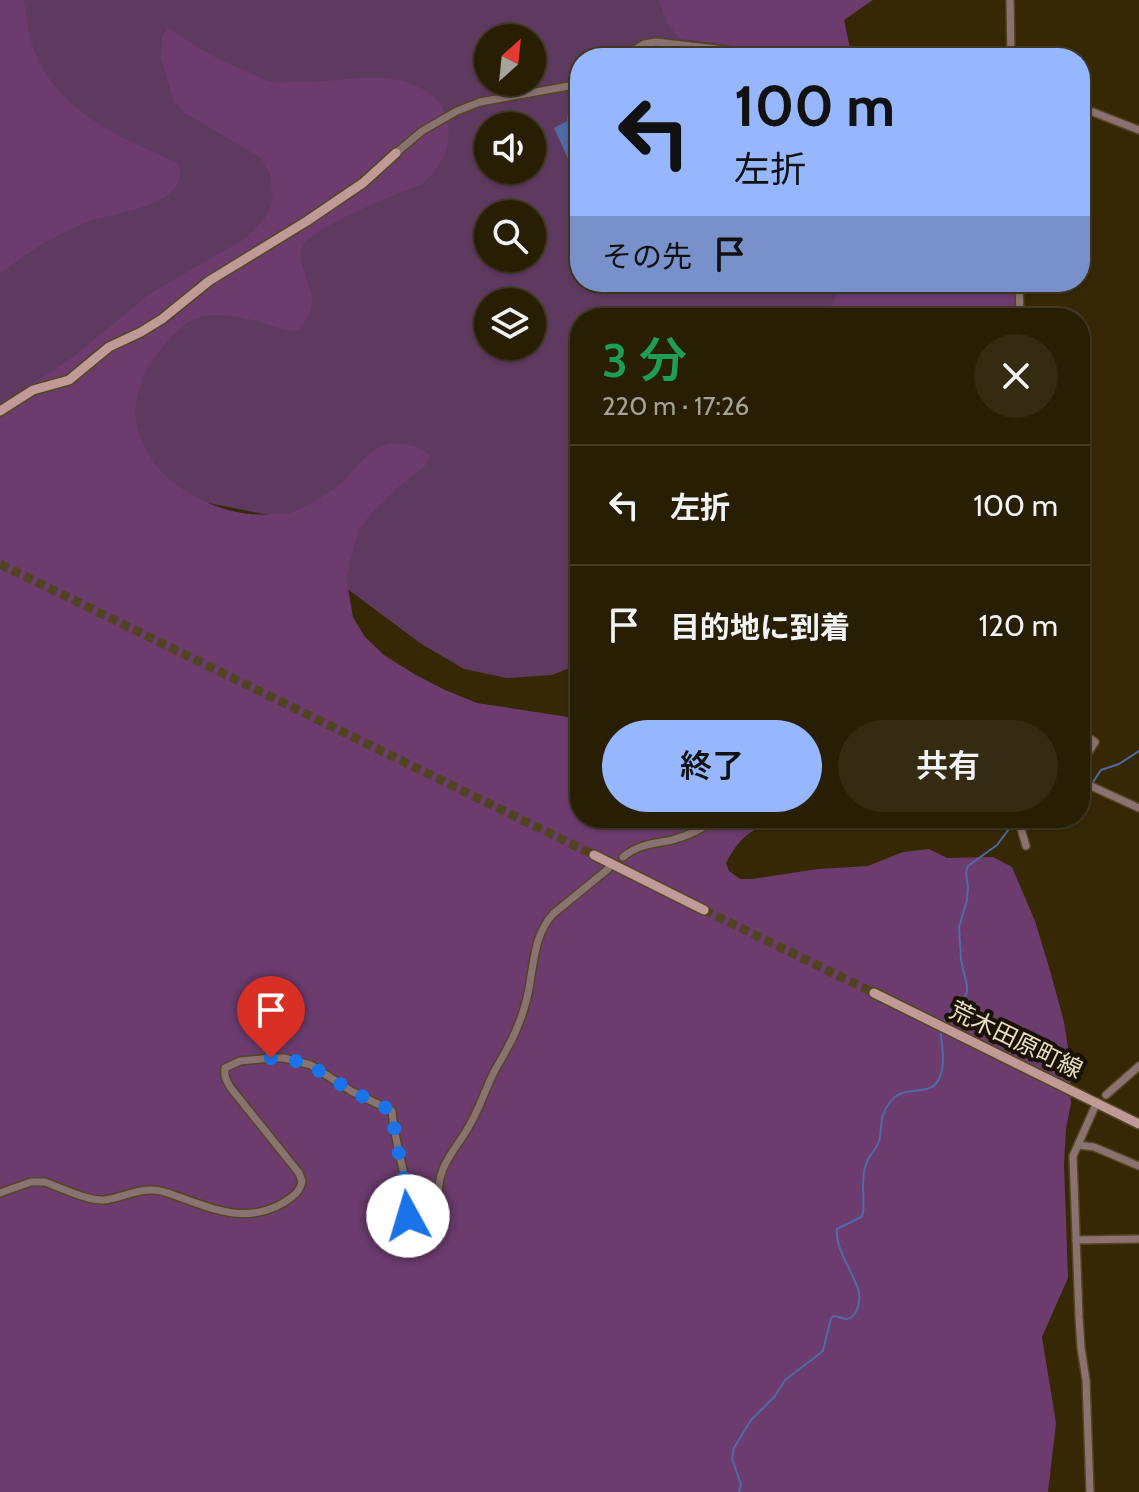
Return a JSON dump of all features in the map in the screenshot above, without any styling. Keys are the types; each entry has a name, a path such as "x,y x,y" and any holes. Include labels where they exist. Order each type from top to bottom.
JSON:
{"street":[{"path":"1010,0 1011,48"},
{"path":"638,48 656,42 708,48"},
{"path":"0,411 33,390 69,380 109,347 152,326 209,281 363,183 405,144 457,111 480,102 570,86"},
{"path":"1090,111 1139,130"},
{"path":"1090,786 1139,808"},
{"path":"623,857 647,843 685,835 699,828"},
{"path":"1021,828 1026,846"},
{"path":"594,855 704,910"},
{"path":"0,1193 37,1181 95,1199 104,1200 154,1189 229,1212 249,1215 271,1209 293,1197 302,1181 299,1173 230,1087 225,1078 225,1068 240,1061 284,1058 311,1065 351,1091 392,1111 396,1146 405,1179 408,1236 414,1242 426,1245 436,1230 438,1184 442,1171 474,1118 518,1027 539,935 553,914 608,869"},
{"name":"荒木田原町線","path":"874,993 1139,1124"},
{"path":"1106,1095 1139,1066"},
{"path":"1090,1492 1073,1156 1097,1102"},
{"path":"1078,1145 1094,1147 1139,1166"},
{"path":"1076,1240 1139,1239"}],"shaded area":[{"path":"0,0 660,0 696,48 570,48 570,292 838,292 836,308 570,308 570,668 552,675 507,678 464,669 420,643 330,576 294,520 163,494 0,474"},
{"path":"0,0 24,0 36,55 55,87 68,100 112,132 179,165 180,173 175,187 162,199 75,227 41,245 0,274"},
{"path":"659,0 873,0 844,20 850,48 744,48 680,39 667,23"},
{"path":"168,28 215,57 270,82 378,78 410,84 426,91 444,110 448,135 442,158 422,184 356,212 307,241 301,249 301,256 312,301 309,314 298,331 237,317 209,315 185,325 159,351 142,379 135,414 143,444 168,478 192,495 218,507 246,514 284,514 302,508 331,491 378,448 403,444 426,452 430,456 425,466 398,487 358,531 346,577 353,617 365,637 384,655 445,690 477,703 570,716 570,828 758,828 737,846 726,863 729,871 740,879 868,866 903,852 929,849 947,858 993,857 1012,867 1035,921 1064,1022 1069,1054 1071,1104 1064,1165 1068,1278 1042,1337 1056,1423 1048,1492 0,1492 0,405 72,358 151,293 246,238 265,218 273,201 270,174 261,158 185,113 174,101 161,59 162,36"},
{"path":"1015,292 1016,308 831,308 836,294"}],"water":[{"path":"569,105 570,163 554,128 567,121"}],"waterway":[{"path":"1093,782 1101,770 1119,764 1139,751"},
{"path":"944,1022 967,992 959,927 967,900 968,866 997,845 1010,828"},
{"path":"739,1492 741,1485 732,1458 734,1448 751,1420 775,1396 785,1380 823,1351 831,1318 847,1319 857,1311 858,1289 841,1252 837,1229 863,1213 864,1170 879,1141 882,1119 890,1102 904,1092 934,1086 939,1080 943,1060 941,1032"}],"tunnel":[{"path":"0,564 594,855"},
{"path":"704,910 874,993"}],"route":[{"path":"271,1058 311,1065 351,1091 392,1111 396,1146 405,1179 408,1216"}]}
